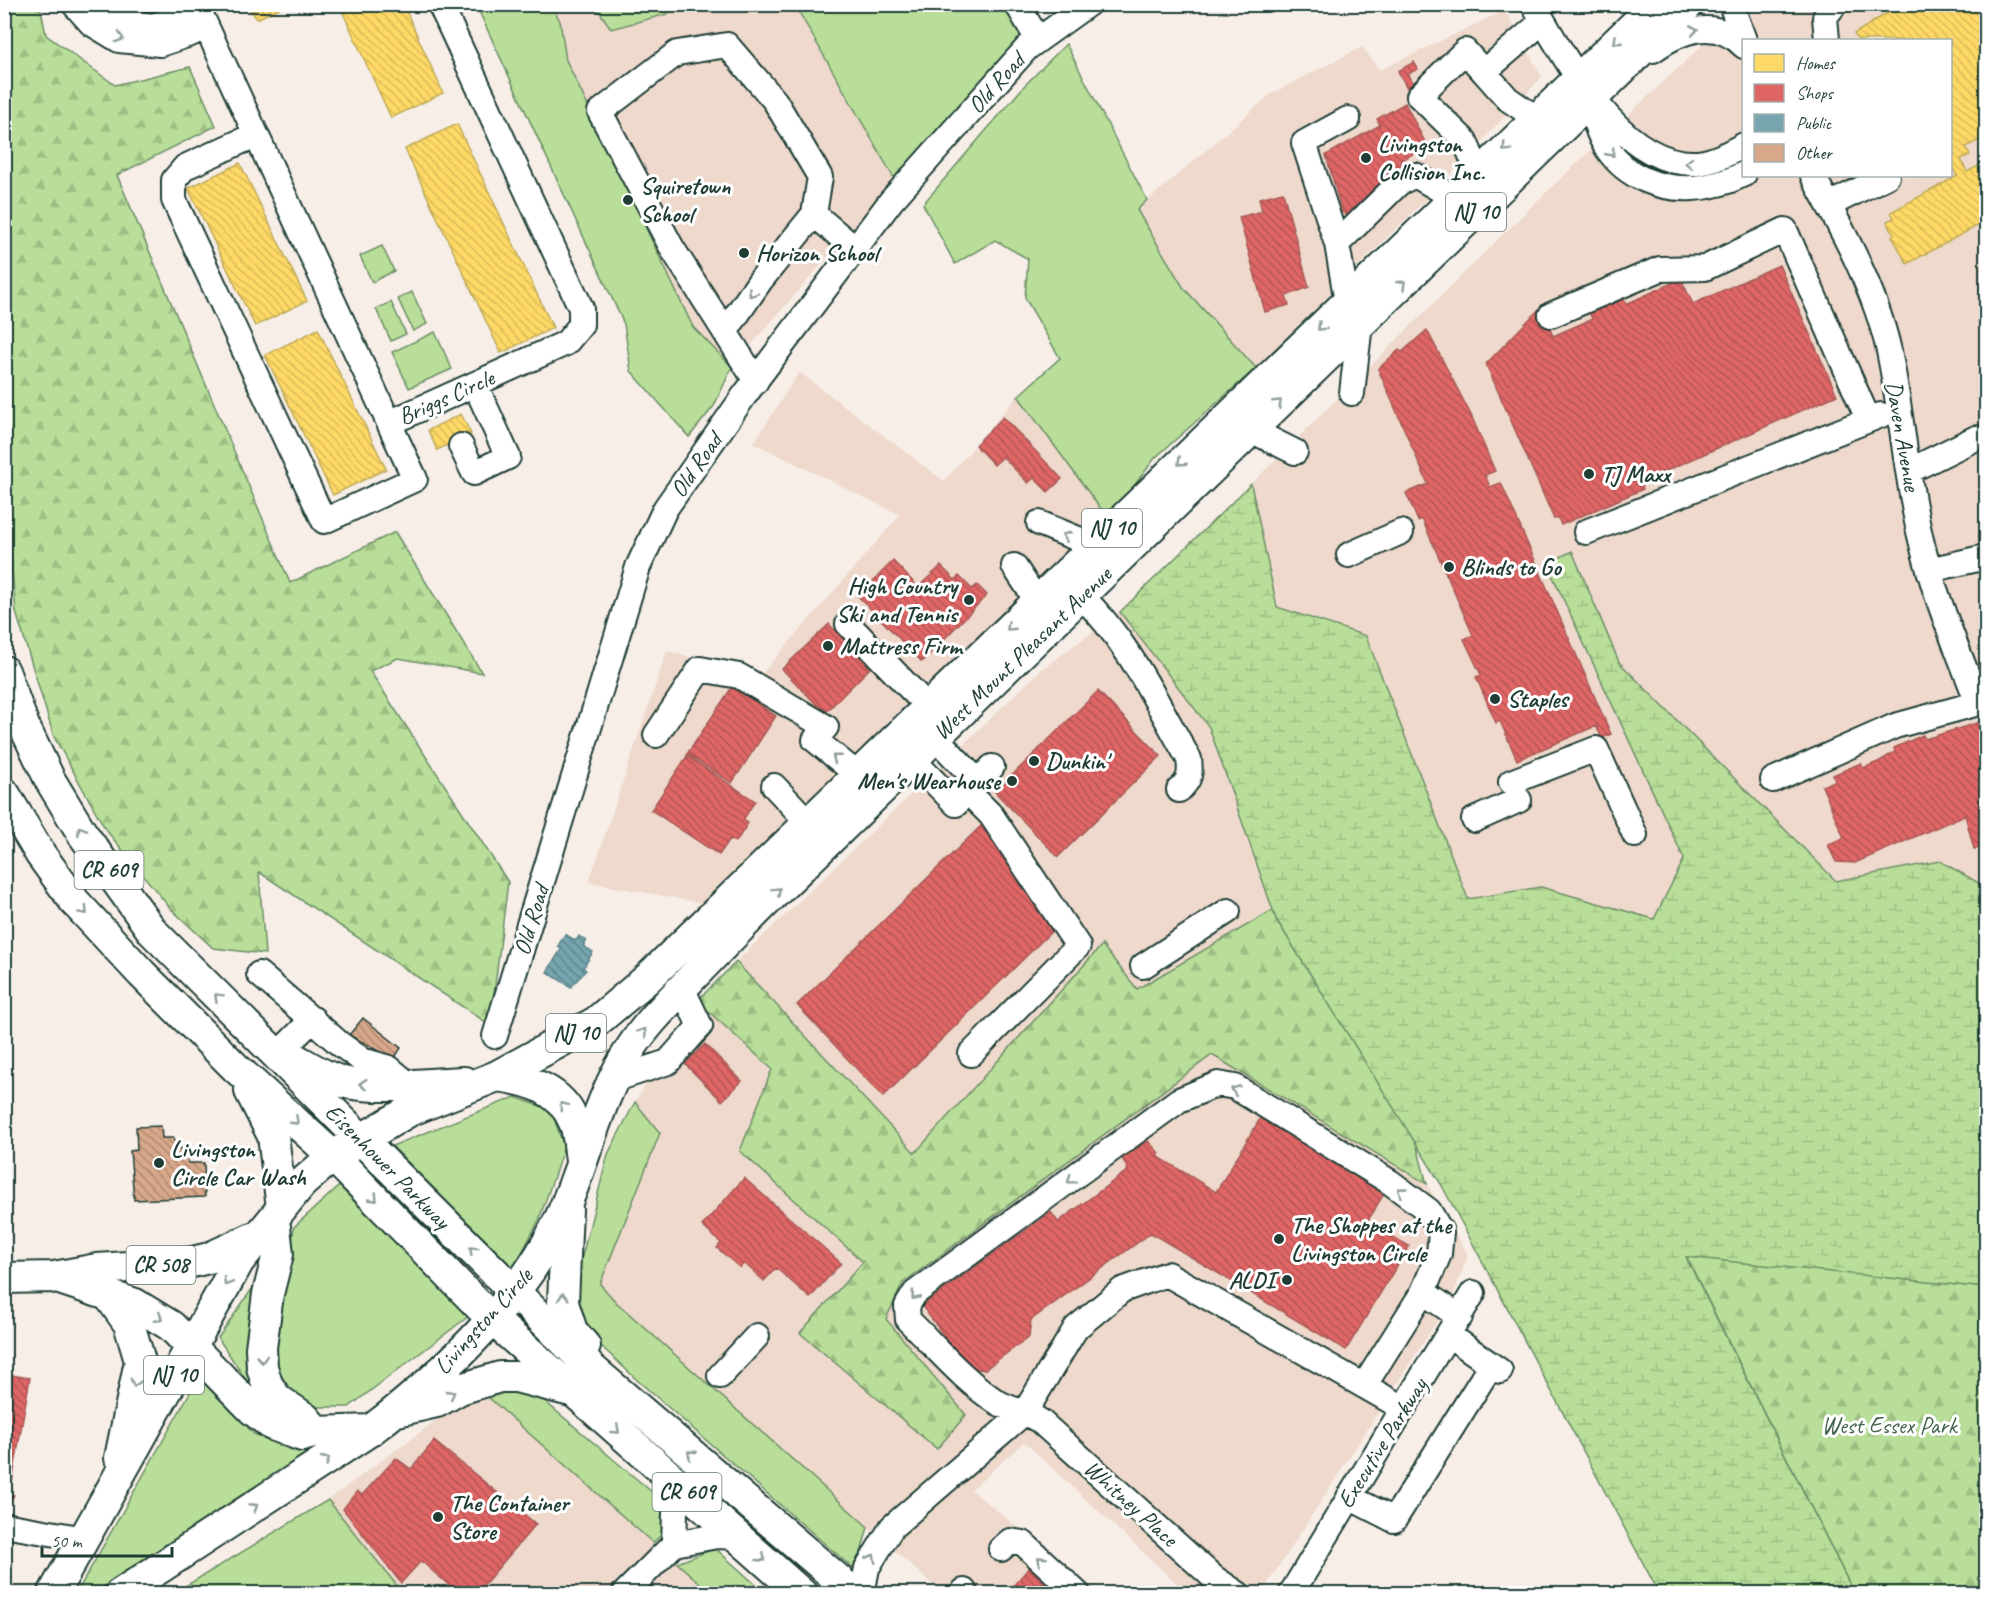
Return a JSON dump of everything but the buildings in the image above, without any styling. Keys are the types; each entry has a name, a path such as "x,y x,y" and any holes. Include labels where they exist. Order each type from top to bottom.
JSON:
{"main road":[{"name":"West Mount Pleasant Avenue","path":"581,1160 613,1080 649,1024 682,988 912,759 1251,430 1455,198 1536,118 1593,86 1656,4"},
{"name":"West Mount Pleasant Avenue","path":"491,1078 597,1022 647,979 1095,546 1353,313 1593,86 1689,4"},
{"name":"Eisenhower Parkway","path":"4,671 24,726 50,780 82,833 153,932 270,1045 592,1369 855,1593"},
{"name":"Eisenhower Parkway","path":"4,793 41,855 75,902 236,1068 333,1156 492,1318 572,1392 802,1593"},
{"path":"270,1045 326,1076 348,1083 408,1084 491,1078 529,1080 564,1105 575,1123 581,1160"},
{"path":"236,1068 273,1136 273,1220 278,1254 268,1294 261,1348 262,1367 267,1384 277,1399 305,1418 317,1432"},
{"name":"NJ 10","path":"53,1593 239,1261 301,1184 333,1156 409,1111 491,1078"},
{"name":"Livingston Circle","path":"371,1430 395,1412 459,1354 514,1291 533,1265 567,1204 581,1160"},
{"path":"567,1204 563,1303 572,1330 585,1346 592,1369"},
{"name":"CR 508","path":"4,1278 54,1277 97,1269 188,1263 219,1254 273,1220"},
{"name":"CR 508","path":"54,1277 135,1304 171,1326 253,1410 272,1425 302,1436 317,1432 371,1430"},
{"path":"106,1293 129,1324 140,1361 115,1483"},
{"path":"395,1412 437,1402 460,1389 500,1377 516,1377 572,1392"},
{"name":"NJ 10","path":"120,1593 371,1430"}],"street":[{"path":"74,4 91,23 119,40 160,44 193,33 199,13 185,14 153,26 125,21 98,4"},
{"name":"Briggs Circle","path":"199,13 389,423 566,343 581,325 581,308 440,4"},
{"path":"1017,4 1038,40"},
{"name":"Old Road","path":"495,1036 638,567 665,509 756,381 891,201 1027,48 1088,4"},
{"path":"1731,4 1744,39"},
{"path":"1827,39 1825,17 1835,4"},
{"path":"1484,72 1538,13 1634,139 1664,158 1699,163 1742,145"},
{"path":"1593,86 1688,30 1714,30 1742,45"},
{"path":"724,332 760,281 814,214 820,177 775,101 727,45 677,53 600,112 672,248 724,332 756,381"},
{"path":"1479,175 1465,141 1419,96 1465,51 1509,99 1536,118"},
{"path":"1593,86 1594,122 1604,143 1617,160 1647,181 1666,188 1693,190 1719,185 1742,174"},
{"path":"1348,118 1304,143 1337,244 1353,313 1352,393"},
{"path":"255,135 185,167 174,180 174,200 324,522 415,479 389,423"},
{"path":"1337,244 1399,183 1415,175 1455,198"},
{"name":"Daven Avenue","path":"1815,177 1857,262 1876,310 1888,351 1920,538 1929,570 1982,702"},
{"path":"1829,205 1885,177"},
{"path":"814,214 855,249"},
{"path":"1551,315 1660,269 1705,268 1785,230 1868,419"},
{"path":"461,446 474,473 508,457 474,384"},
{"path":"1586,532 1868,419 1898,411"},
{"path":"1251,430 1295,452"},
{"path":"1909,471 1976,438"},
{"path":"1038,523 1095,546"},
{"path":"1349,555 1401,532"},
{"path":"1929,570 1986,557"},
{"path":"1014,566 1037,601"},
{"path":"1081,596 1098,612 1120,641 1189,759 1191,772 1188,782 1179,790"},
{"path":"848,624 928,707"},
{"path":"656,735 700,669 739,676 826,727 815,740 858,775"},
{"path":"1773,780 1895,726 1982,702"},
{"path":"935,737 985,775 968,792 991,815 1078,946 971,1054"},
{"path":"1474,820 1515,791 1596,749 1635,835"},
{"path":"912,759 956,804"},
{"path":"774,786 808,822"},
{"path":"1143,966 1228,910"},
{"path":"259,974 362,1060 389,1068 408,1084"},
{"path":"613,1080 669,1062 700,1026 682,988"},
{"path":"270,1045 313,1019"},
{"name":"Whitney Place","path":"1238,1593 1214,1578 1065,1443 1025,1412 998,1402 963,1373 908,1320 907,1306 915,1293 1179,1100 1218,1084 1235,1088 1390,1182 1429,1211 1441,1232 1439,1254 1423,1292 1364,1386"},
{"path":"862,1593 867,1568 892,1527 1025,1412 1076,1329 1122,1290 1167,1274 1403,1408"},
{"path":"1349,1497 1394,1520 1496,1368 1423,1292"},
{"name":"Executive Parkway","path":"1291,1593 1473,1293"},
{"path":"720,1376 757,1336"},
{"path":"674,1544 676,1482"},
{"path":"4,1525 85,1539"},
{"path":"624,1593 674,1544 699,1539 738,1537"},
{"path":"1001,1549 1010,1541 1023,1543 1078,1593"}],"shaded area":[{"name":"Horizon School","path":"551,5 795,5 895,180 732,367 693,327 566,60 560,21"},
{"path":"1745,5 1986,5 1986,885 1982,885 1940,861 1837,881 1619,662 1572,551 1547,564 1684,858 1654,919 1541,887 1468,899 1366,636 1277,607 1251,484 1535,203"},
{"path":"1505,10 1542,77 1437,188 1256,368 1183,287 1137,210 1271,94 1362,47 1380,70"},
{"path":"799,372 944,481 1018,396 1106,516 712,905 589,882 667,651 761,675 900,515 754,443"},
{"path":"1120,612 1209,727 1273,910 1136,989 1102,945 915,1153 736,962 1041,670"},
{"path":"697,1001 772,1070 741,1151 863,1262 800,1334 966,1415 885,1319 903,1283 1212,1055 1427,1184 1468,1255 1452,1298 1261,1594 1187,1593 1024,1442 971,1490 1100,1593 942,1593 616,1302 600,1284 660,1134 635,1102"},
{"path":"479,1389 711,1593 403,1593 328,1500"}],"green space":[{"path":"4,5 40,5 46,35 115,85 190,67 216,126 117,175 290,583 395,532 482,673 398,658 370,671 508,882 490,1025 259,872 265,954 213,948 170,908 106,830 54,737 16,612 5,495"},
{"path":"476,5 551,5 560,21 566,60 693,327 732,367 714,406 689,437 631,371 624,324"},
{"path":"595,5 679,5 667,14 611,29"},
{"path":"795,5 1006,5 1025,38 895,180"},
{"path":"1066,44 1147,200 1137,210 1183,287 1256,368 1155,458 1125,498 1106,516 1018,396 1060,358 1025,298 1028,259 995,240 955,264 923,204 1025,85"},
{"path":"382,246 394,271 372,282 360,256"},
{"path":"412,292 427,324 413,331 398,299"},
{"path":"391,302 406,334 391,341 376,309"},
{"path":"435,332 452,369 409,388 392,352"},
{"path":"1251,484 1277,607 1366,636 1468,899 1541,887 1654,919 1684,859 1547,564 1572,551 1619,662 1836,881 1940,861 1982,885 1986,885 1986,1288 1686,1257 1854,1593 1659,1593 1441,1184 1276,919 1209,727 1120,612"},
{"path":"1273,910 1276,919 1416,1143 1427,1184 1212,1055 903,1283 886,1319 966,1415 937,1449 800,1333 863,1262 740,1151 772,1069 697,1001 736,962 915,1153 1102,945 1137,989"},
{"path":"515,1097 551,1110 564,1147 539,1220 513,1269 392,1146"},
{"path":"635,1102 660,1133 600,1284 616,1302 868,1527 856,1571 637,1380 579,1325 574,1288 608,1154"},
{"path":"339,1186 469,1316 349,1407 307,1407 272,1372 294,1227"},
{"name":"West Essex Park","path":"1686,1256 1986,1288 1986,1593 1854,1593"},
{"path":"259,1279 256,1395 218,1338"},
{"path":"200,1375 254,1434 309,1453 94,1593 76,1594"},
{"path":"479,1389 536,1394 665,1503 666,1530 653,1543"},
{"path":"328,1500 403,1593 366,1593 362,1589 351,1594 174,1593"},
{"path":"716,1548 765,1593 711,1593 677,1563"}],"place":[{"name":"Livingston Collision Inc.","path":"1366,158"},
{"name":"Squiretown School","path":"628,200"},
{"name":"Horizon School","path":"744,253"},
{"name":"TJ Maxx","path":"1589,474"},
{"name":"Blinds to Go","path":"1449,567"},
{"name":"High Country Ski and Tennis","path":"969,600"},
{"name":"Mattress Firm","path":"828,646"},
{"name":"Staples","path":"1495,699"},
{"name":"Dunkin'","path":"1034,761"},
{"name":"Men's Wearhouse","path":"1012,781"},
{"name":"Livingston Circle Car Wash","path":"159,1163"},
{"name":"The Shoppes at the Livingston Circle","path":"1279,1239"},
{"name":"ALDI","path":"1287,1280"},
{"name":"The Container Store","path":"438,1517"}]}
